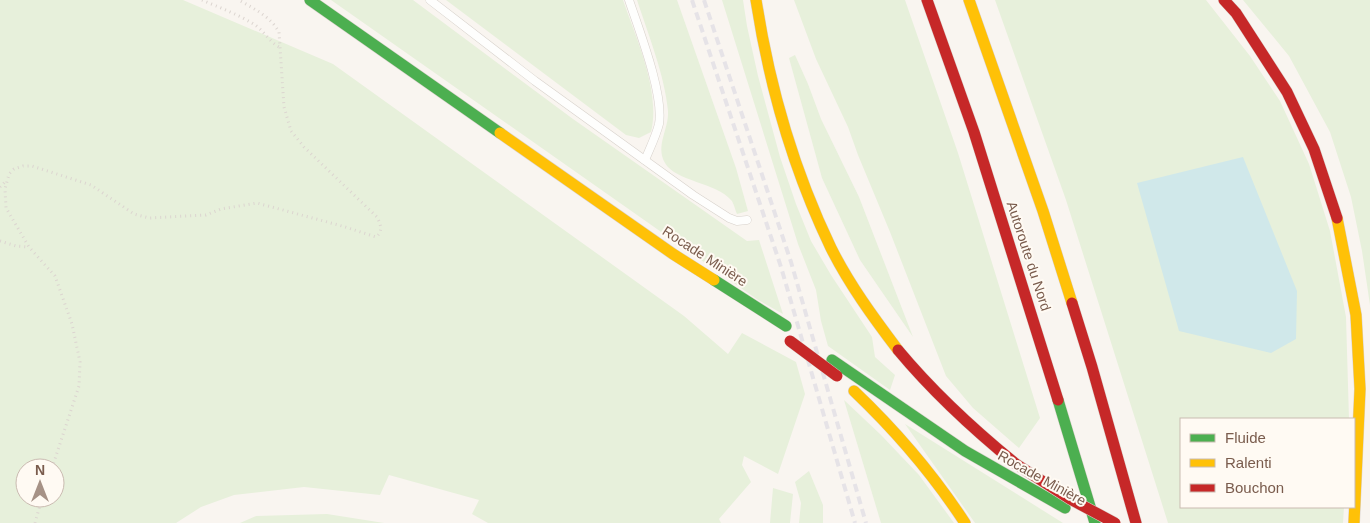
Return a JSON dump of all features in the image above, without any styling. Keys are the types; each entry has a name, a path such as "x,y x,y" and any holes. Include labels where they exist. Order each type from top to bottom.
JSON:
{"highway":[{"name":"Rocade Minière","path":"310,0 673,254 786,326 921,422 1007,477 1094,523"},
{"path":"756,0 776,91 804,181 829,244 851,283 889,336 934,390 972,428 1016,464 1070,499 1115,523"},
{"name":"Autoroute du Nord","path":"927,0 983,160 1031,310 1094,523"},
{"name":"Autoroute du Nord","path":"969,0 1049,230 1092,367 1136,523"},
{"path":"1224,0 1236,13 1287,92 1314,149 1340,226 1356,315 1360,380 1355,505"},
{"path":"673,254 837,376 892,428 917,456 966,523"},
{"path":"1354,523 1355,508"}],"lane":[{"path":"430,0 535,81 645,160 729,218 737,221 747,220"},
{"path":"629,0 649,60 659,109 656,135 645,160"}],"path":[{"path":"202,0 253,24 268,36 273,44 281,48"},
{"path":"55,458 79,386 80,362 72,324 55,276 30,247 6,208 4,189 9,174 14,169 32,166 91,185 134,214 149,218 206,215 257,203 376,237 380,234 381,229 377,217 291,131 284,107 279,32 274,23 263,14 239,0"},
{"path":"0,187 7,181"},
{"path":"0,240 16,246 30,247"},
{"path":"35,523 39,508"}],"green space":[{"path":"0,0 183,0 333,64 684,316 728,354 742,333 796,362 805,394 778,474 744,456 742,465 751,482 719,519 721,523 488,523 472,514 479,500 389,475 380,495 304,487 234,495 201,507 176,523 0,523"},
{"path":"331,0 413,0 573,119 747,241 759,240 783,314 758,300"},
{"path":"446,0 623,0 646,65 650,83 653,100 651,132 639,138 626,135"},
{"path":"637,0 677,0 736,168 748,211 737,214 732,201 725,194 678,174 665,163 661,150 668,118 666,98 656,55"},
{"path":"722,0 743,0 758,76 780,157 796,204 811,241 872,337 875,357 895,375 890,390 828,346 821,321 816,290 798,244"},
{"path":"794,0 905,0 958,153 1040,418 1019,448 973,408 946,376 848,127 816,59"},
{"path":"995,0 1206,0 1250,56 1280,101 1309,164 1330,231 1346,317 1349,418 1180,418 1180,508 1344,508 1343,523 1168,523 1066,200"},
{"path":"1243,0 1370,0 1370,305 1351,197 1330,132 1289,56"},
{"path":"795,55 821,119 859,197 913,337 860,260 822,178 789,58"},
{"path":"844,400 919,475 954,523 881,523"},
{"path":"905,424 1063,523 975,523"},
{"path":"809,471 823,505 823,523 799,523 801,503 795,482"},
{"path":"773,488 793,494 790,523 770,523"},
{"path":"327,514 384,523 240,523 256,516"}],"water":[{"path":"1243,157 1297,291 1296,339 1271,353 1179,331 1137,183"}],"railway":[{"path":"692,0 781,267 855,523"},
{"path":"704,0 791,262 866,523"}],"traffic: fast":[{"path":"310,0 500,133"},
{"path":"714,280 786,326"},
{"path":"832,360 965,451 1065,508"},
{"path":"1058,400 1095,523"}],"traffic: slow":[{"path":"756,0 761,32 784,127 818,219 831,248 846,274 898,350"},
{"path":"969,0 1043,211 1072,303"},
{"path":"500,133 673,254 714,280"},
{"path":"1337,218 1356,315 1360,389 1355,501"},
{"path":"854,391 913,454 940,487 965,523"},
{"path":"1354,523 1355,508"}],"traffic: jam":[{"path":"927,0 974,132 1058,400"},
{"path":"1224,0 1236,13 1287,92 1314,149 1337,218"},
{"path":"1072,303 1136,523"},
{"path":"790,341 837,376"},
{"path":"898,350 954,410 1016,464"},
{"path":"1016,464 1070,499 1115,523"}]}
